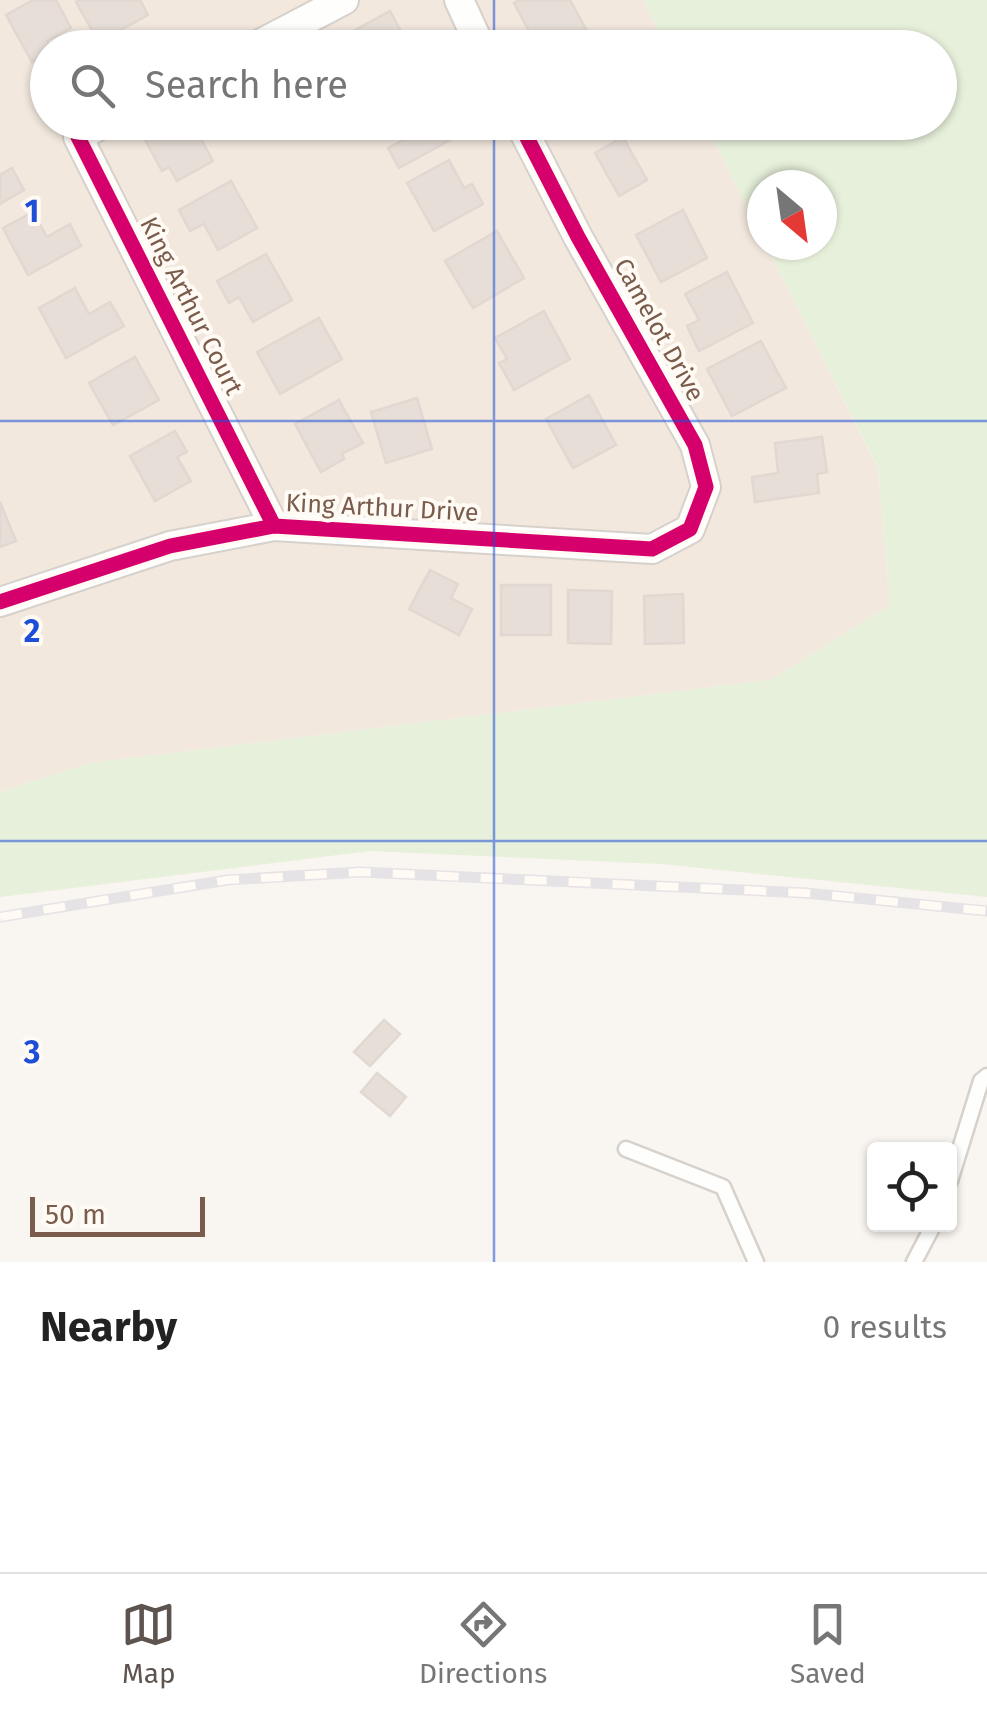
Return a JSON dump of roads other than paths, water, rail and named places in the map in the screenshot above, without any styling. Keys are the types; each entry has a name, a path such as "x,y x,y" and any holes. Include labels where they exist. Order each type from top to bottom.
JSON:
{"street":[{"path":"286,30 344,0"},
{"path":"459,0 473,30"},
{"name":"King Arthur Court","path":"79,140 274,526"},
{"name":"Camelot Drive","path":"527,140 695,445 706,487 690,529 652,549"},
{"name":"King Arthur Drive","path":"0,602 170,546 274,526 652,549"}],"lane":[{"path":"957,1158 981,1081 987,1076"},
{"path":"626,1149 723,1187 756,1262"},
{"path":"914,1262 930,1232"}],"railway":[{"path":"0,917 227,880 360,872 806,893 987,911"}]}
